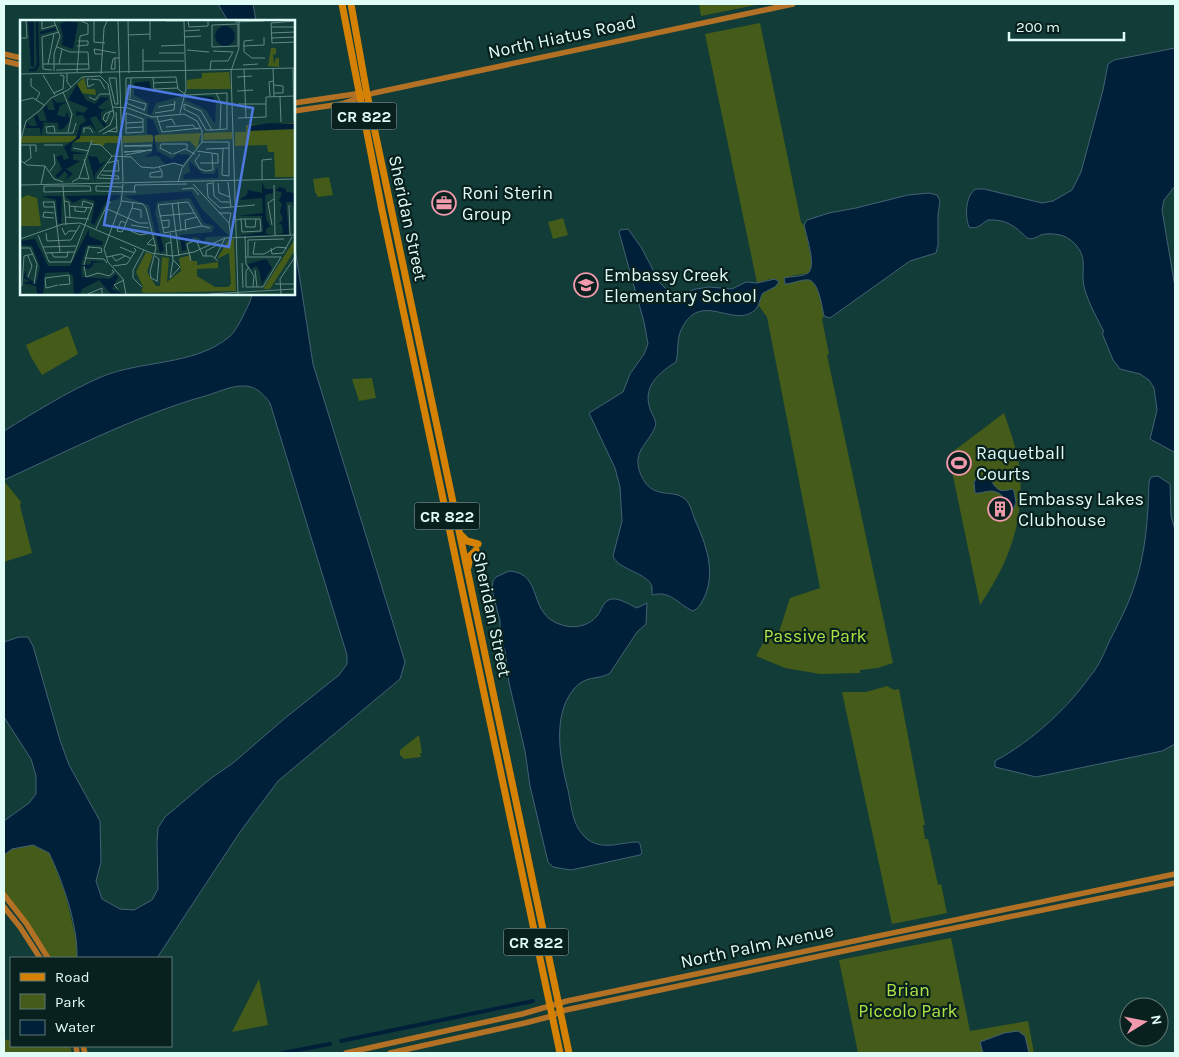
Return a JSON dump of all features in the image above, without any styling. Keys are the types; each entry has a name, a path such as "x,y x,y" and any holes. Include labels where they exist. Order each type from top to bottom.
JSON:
{"main road":[{"name":"Sheridan Street","path":"342,4 362,95 395,226 570,1053"},
{"name":"Sheridan Street","path":"351,4 362,95 386,228 560,1053"},
{"name":"North Hiatus Road","path":"295,103 362,95 793,4"},
{"path":"4,54 20,58"},
{"path":"4,61 20,65"},
{"name":"North Hiatus Road","path":"295,111 341,104 362,95"},
{"path":"386,228 395,226"},
{"path":"420,391 429,389"},
{"path":"459,533 477,547 470,556 467,570"},
{"name":"North Palm Avenue","path":"346,1053 522,1014 559,1003 1175,874"},
{"name":"North Palm Avenue","path":"390,1053 552,1016 561,1011 1175,883"},
{"path":"4,896 26,923 47,957"},
{"path":"4,907 20,927 39,957"},
{"path":"940,923 942,931"}],"green space":[{"path":"699,4 755,4 756,5 701,16"},
{"name":"Passive Park","path":"760,23 801,222 804,225 812,262 809,273 791,276 786,284 805,280 811,281 819,295 824,316 822,319 829,354 827,355 893,663 878,668 860,670 860,673 820,674 785,668 756,656 767,635 779,632 790,598 820,588 767,317 759,306 761,295 778,284 778,280 770,279 757,283 705,34"},
{"path":"329,177 333,195 318,197 315,192 313,179"},
{"path":"563,218 568,235 553,239 548,222"},
{"path":"68,326 78,354 42,375 26,345"},
{"path":"372,378 376,398 359,401 352,379"},
{"path":"1004,413 1015,445 1019,464 1021,484 1018,521 1000,572 980,605 950,462 951,453"},
{"path":"4,481 21,502 20,506 32,553 4,562"},
{"path":"887,686 894,690 899,689 925,825 923,825 925,839 928,839 938,885 941,884 947,913 892,924 842,692 866,692"},
{"path":"419,735 421,757 404,759 400,755 400,750"},
{"path":"33,845 49,852 66,897 77,943 77,957 50,957 4,894 4,855 12,849"},
{"name":"Brian Piccolo Park","path":"951,938 970,1031 1028,1021 1034,1053 858,1053 839,960"},
{"path":"259,979 268,1025 232,1032"},
{"path":"4,1039 10,1041 10,1047 70,1047 72,1053 4,1053"}],"water":[{"path":"218,4 253,4 256,20 227,20"},
{"path":"1175,48 1175,186 1164,200 1162,210 1175,287 1174,452 1150,439 1157,410 1154,388 1149,380 1140,374 1120,369 1113,360 1102,333 1104,332 1093,311 1083,283 1082,254 1074,243 1064,236 1053,234 1043,234 1027,238 1005,222 994,220 988,220 972,228 969,227 967,212 968,201 972,192 976,189 984,189 1042,203 1053,201 1072,190 1081,172 1108,64 1114,60"},
{"path":"929,193 937,195 940,201 936,253 910,261 830,318 824,316 818,290 812,282 806,280 785,284 784,278 803,275 810,270 809,243 804,225 807,220 829,213 908,195"},
{"path":"628,229 641,247 660,283 673,293 684,293 709,287 732,289 746,282 757,283 775,279 779,282 775,287 763,293 757,308 747,315 708,311 698,312 690,317 680,332 676,362 659,375 649,391 650,408 656,424 642,447 638,466 641,475 651,488 663,493 675,494 687,501 703,539 710,570 709,580 703,600 693,611 674,598 664,594 652,595 650,582 621,565 613,556 622,521 620,487 615,468 589,413 623,392 630,374 644,354 648,344 644,322 619,232 620,230"},
{"path":"295,247 313,364 405,662 400,679 278,781 240,832 158,957 77,957 77,945 69,904 49,853 33,845 12,849 4,855 4,821 29,803 36,794 36,776 31,759 4,717 4,642 19,637 28,637 33,646 69,765 100,821 101,862 96,881 102,899 120,909 134,910 152,900 158,889 158,828 165,817 339,675 347,664 347,655 270,403 258,390 246,386 237,386 153,413 4,480 4,431 101,377 133,368 184,358 215,346 234,332 252,295 295,295"},
{"path":"1158,476 1170,484 1171,516 1175,530 1175,744 1162,751 1036,777 995,767 995,761 1022,744 1060,712 1082,688 1099,664 1132,594 1146,535 1149,482 1151,477"},
{"path":"987,477 999,490 1012,489 1014,491 1016,503 1013,510 999,493 991,491 975,493 974,482 976,479"},
{"path":"509,571 520,573 527,579 544,613 551,620 562,625 576,627 590,622 597,616 605,603 612,599 625,602 637,608 647,603 646,624 637,632 610,673 582,682 573,690 566,701 560,725 562,765 576,824 584,836 596,844 614,845 638,842 642,853 640,855 571,870 553,867 548,862 530,786 525,751 509,683 505,651 500,639 500,621 492,590 493,581 496,577"},
{"path":"1018,1031 1025,1036 1029,1053 983,1053 980,1042 1004,1033"}],"waterway":[{"path":"341,1041 533,1001"},
{"path":"282,1053 330,1044"}],"place":[{"name":"Roni Sterin Group","path":"444,203"},
{"name":"Embassy Creek Elementary School","path":"586,285"},
{"name":"Raquetball Courts","path":"959,463"},
{"name":"Embassy Lakes Clubhouse","path":"1000,509"}]}
